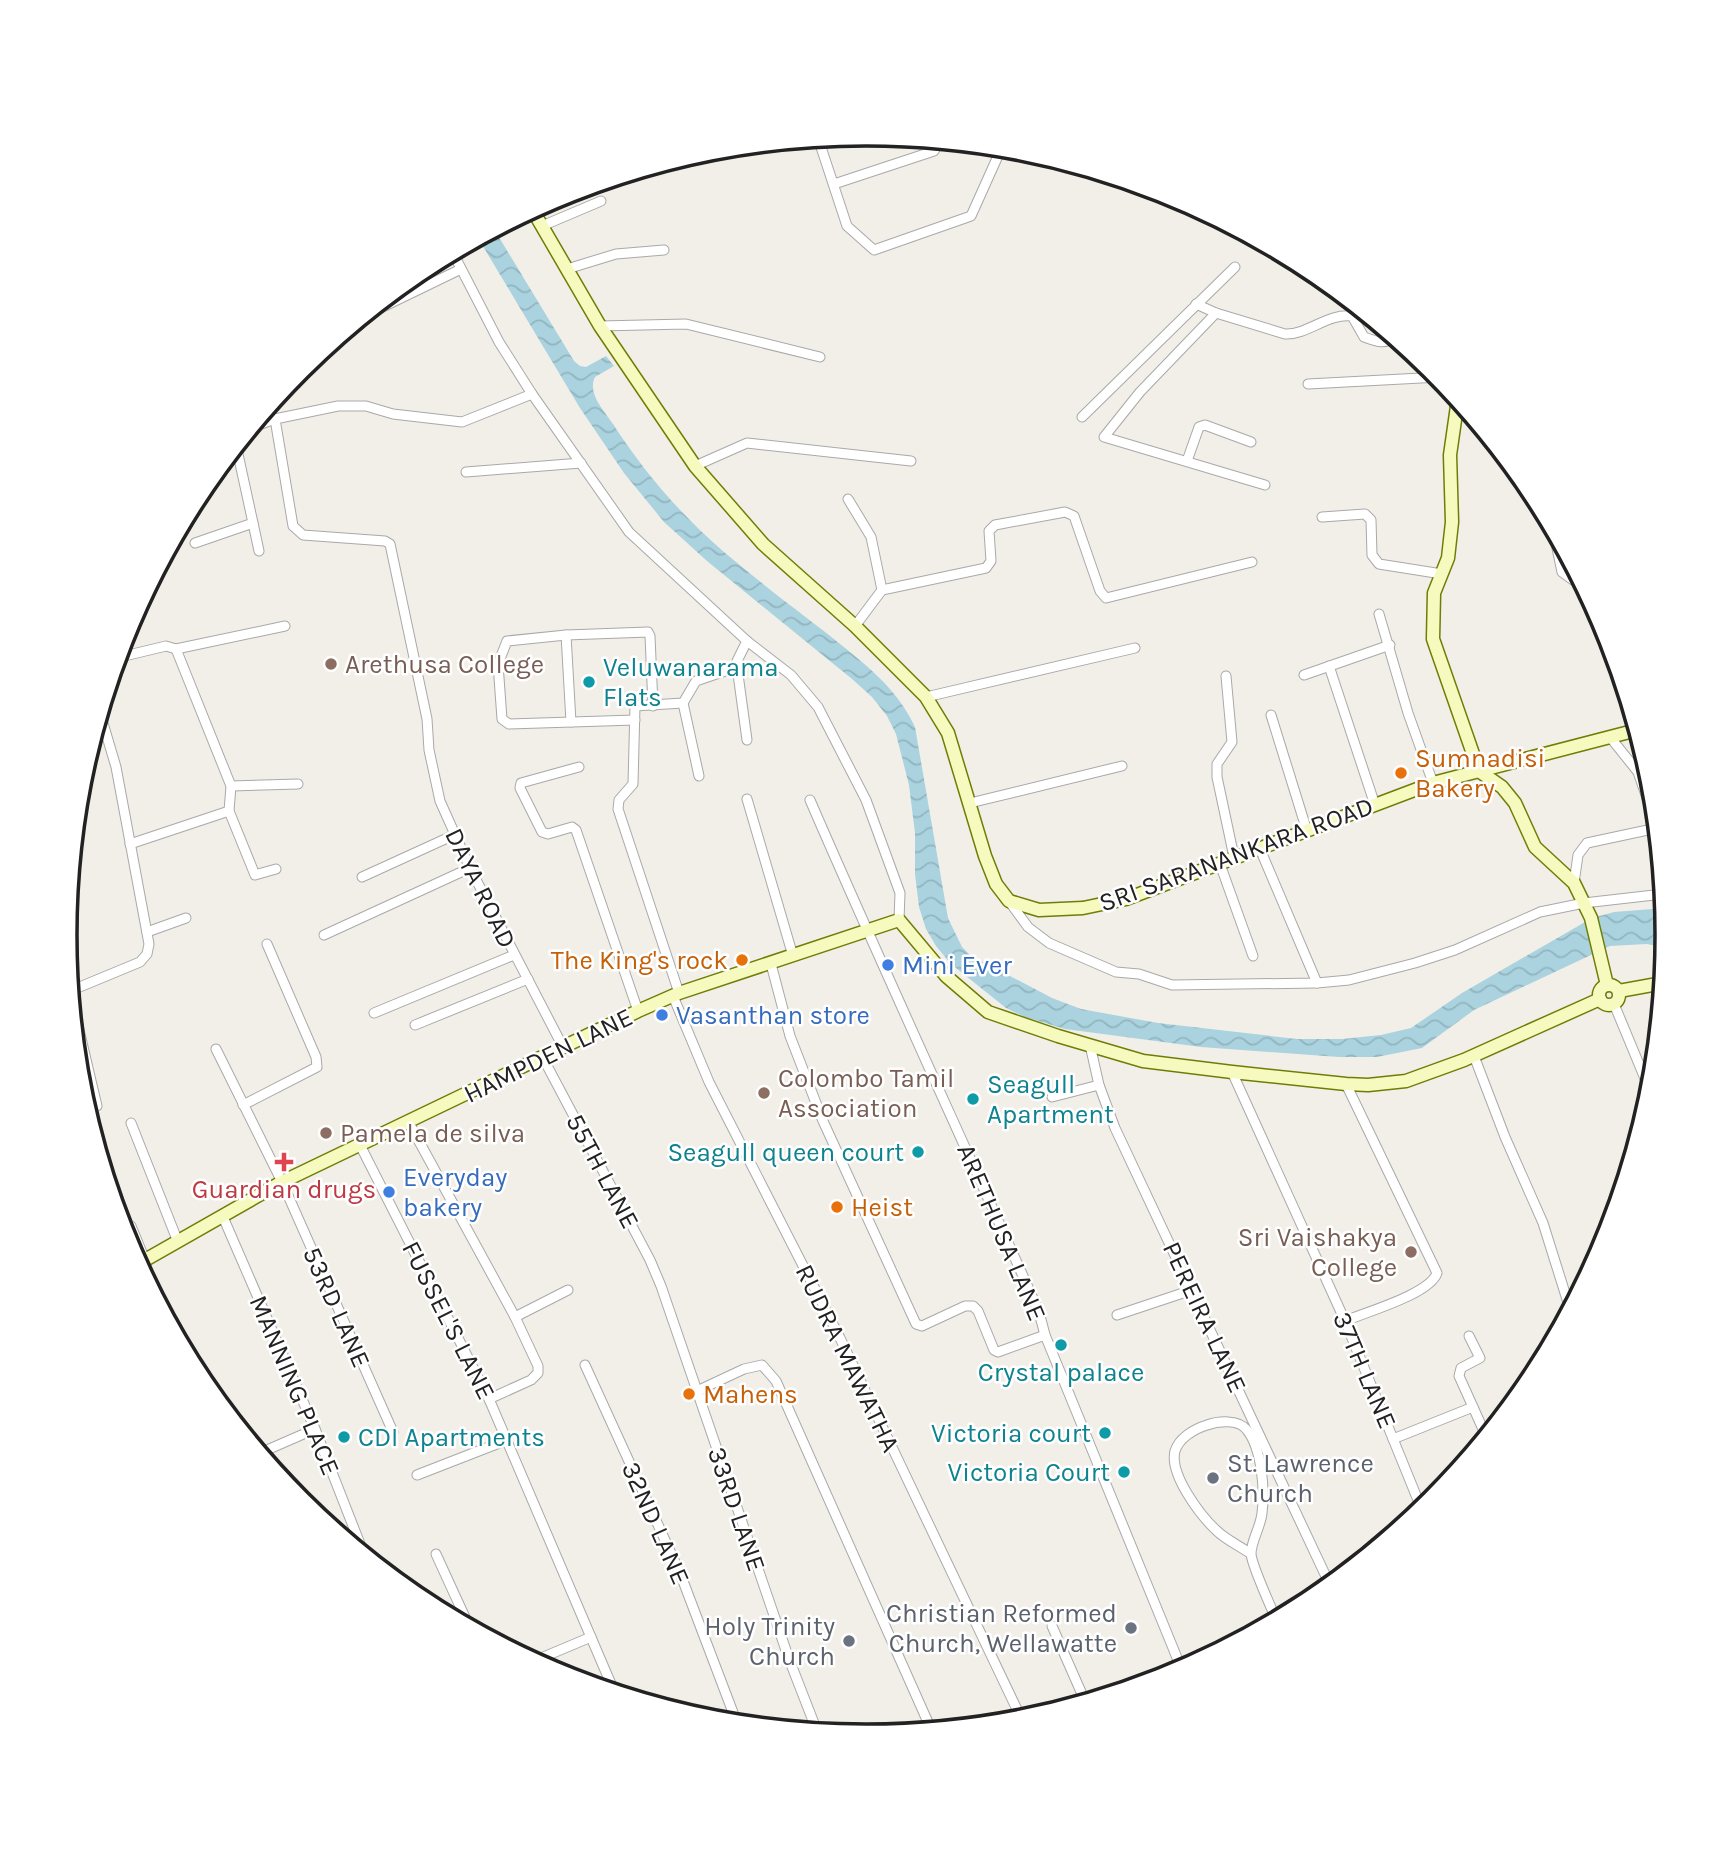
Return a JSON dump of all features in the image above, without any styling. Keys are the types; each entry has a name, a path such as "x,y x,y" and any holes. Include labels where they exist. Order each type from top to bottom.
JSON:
{"street":[{"path":"821,147 847,226 873,250 971,216 998,157"},
{"path":"834,184 935,149"},
{"path":"542,226 601,201"},
{"path":"537,218 600,326 695,466 762,544 855,626 926,696 948,733 996,884 1028,927 1049,943 1116,972 1139,974 1172,985 1317,983 1349,980 1415,963 1455,950 1540,912 1584,903 1653,895"},
{"path":"567,269 616,254 664,250"},
{"path":"457,260 499,342 532,394 629,532 747,641 790,675 818,707 866,800 900,893 899,920 946,976 988,1012 1143,1061 1367,1085 1406,1081 1474,1056 1600,999"},
{"path":"1082,417 1236,267"},
{"path":"400,298 461,269"},
{"path":"1196,304 1266,329 1296,334 1326,320 1352,316 1364,337 1382,343 1387,342"},
{"path":"1216,313 1140,392 1104,437 1265,485"},
{"path":"600,326 686,324 820,357"},
{"path":"1308,384 1425,378"},
{"path":"266,422 338,406 366,406 393,414 462,422 532,394"},
{"path":"1456,411 1450,455 1452,522 1448,558 1434,593 1433,639 1479,771 1502,787 1515,803 1535,847 1574,883 1591,918 1607,985"},
{"name":"DAYA ROAD","path":"275,419 293,526 303,535 385,541 390,544 427,719 429,750 440,801 470,868 564,1047"},
{"path":"1187,461 1199,427 1205,425 1251,442"},
{"path":"695,466 747,443 911,461"},
{"path":"238,456 259,551"},
{"path":"466,472 581,463"},
{"path":"848,499 871,537 882,590"},
{"path":"855,626 882,590 986,568 991,561 989,531 995,525 1065,512 1074,516 1100,591 1106,598 1252,562"},
{"path":"1322,517 1365,514 1371,520 1372,555 1379,564 1442,574"},
{"path":"195,543 253,523"},
{"path":"1559,559 1562,572 1569,577"},
{"path":"1379,614 1408,713 1433,783"},
{"path":"128,656 166,646 176,649 285,626"},
{"path":"653,706 648,632 566,635 508,641 498,664 502,719 509,723 635,720 635,706 653,706 683,703"},
{"path":"566,635 571,722"},
{"path":"747,641 737,661 747,740"},
{"path":"1304,675 1390,645"},
{"path":"926,696 1135,648"},
{"path":"176,649 231,786 229,811 255,875 276,869"},
{"path":"1329,666 1375,805"},
{"path":"699,776 683,703 696,681 737,667"},
{"path":"1226,677 1232,742 1217,764 1217,777 1234,857"},
{"path":"1271,715 1307,831"},
{"name":"RUDRA MAWATHA","path":"635,720 633,784 619,800 618,809 676,995 709,1082 840,1338 1017,1709"},
{"path":"79,990 140,962 147,954 149,944 116,768 104,728"},
{"name":"SRI SARANANKARA ROAD","path":"1009,901 1039,910 1083,908 1126,899 1433,783 1629,732"},
{"path":"1610,737 1638,772"},
{"path":"970,803 1122,766"},
{"path":"579,767 521,783 520,788 542,832 548,834 572,827 576,830 638,1011"},
{"path":"231,786 298,784"},
{"path":"747,799 793,957"},
{"name":"ARETHUSA LANE","path":"810,800 1039,1312 1045,1335 1177,1659"},
{"path":"130,844 229,811"},
{"path":"1574,883 1578,855 1587,843 1648,830"},
{"path":"362,877 454,835"},
{"path":"1260,849 1317,983"},
{"path":"1220,864 1253,956"},
{"path":"324,934 470,868"},
{"path":"147,932 186,918"},
{"name":"HAMPDEN LANE","path":"147,1259 282,1182 638,1011 676,995 899,920"},
{"path":"243,1105 317,1067 316,1058 267,944"},
{"path":"374,1013 514,955"},
{"path":"771,964 790,1036 823,1121 916,1324 922,1326 965,1306 973,1306 978,1311 994,1350 998,1352 1045,1335"},
{"path":"415,1025 528,979"},
{"path":"1607,985 1613,985 1619,991 1619,997 1614,1004 1605,1004 1600,999 1600,990 1607,985"},
{"path":"1619,991 1653,985"},
{"path":"1614,1004 1642,1072"},
{"name":"PEREIRA LANE","path":"1090,1045 1099,1085 1115,1128 1325,1575"},
{"name":"53RD LANE","path":"216,1049 282,1182 393,1432"},
{"path":"1474,1056 1505,1137 1543,1223 1566,1297"},
{"name":"55TH LANE","path":"543,1058 650,1260 661,1286"},
{"name":"37TH LANE","path":"1232,1072 1345,1321 1393,1439 1473,1407"},
{"path":"90,1077 97,1106"},
{"path":"1345,1321 1420,1290 1435,1279 1437,1273 1346,1084"},
{"path":"1052,1097 1099,1085"},
{"path":"131,1123 178,1242"},
{"path":"409,1123 515,1317 538,1366 538,1373 531,1380 489,1399"},
{"name":"FUSSEL'S LANE","path":"360,1145 489,1399 610,1681"},
{"name":"MANNING PLACE","path":"223,1217 315,1429 357,1537"},
{"name":"33RD LANE","path":"661,1286 789,1659 813,1722"},
{"path":"515,1317 568,1290"},
{"path":"1117,1315 1192,1290"},
{"path":"1469,1335 1480,1358 1461,1368 1459,1376 1482,1427"},
{"name":"32ND LANE","path":"585,1365 680,1573 733,1712"},
{"path":"697,1391 744,1368 762,1365 776,1381 927,1721"},
{"path":"1251,1554 1262,1515 1262,1479 1258,1456 1247,1429 1238,1423 1216,1422 1193,1430 1177,1446 1174,1456 1182,1483 1194,1504 1217,1532 1251,1554 1273,1610"},
{"path":"268,1449 315,1429"},
{"path":"1393,1439 1417,1498"},
{"path":"416,1475 507,1440"},
{"path":"436,1554 463,1613"},
{"path":"1052,1626 1081,1694"},
{"path":"547,1655 591,1637"}],"water":[{"path":"499,237 574,361 586,367 606,356 614,366 595,377 595,396 650,476 692,523 866,666 898,699 915,727 948,918 962,947 970,955 1052,998 1081,1009 1158,1023 1297,1039 1342,1039 1381,1035 1411,1028 1462,993 1592,918 1614,912 1654,909 1655,946 1610,946 1474,1010 1422,1048 1377,1057 1339,1057 1201,1047 1065,1029 1025,1017 1006,1008 951,964 926,929 919,907 915,874 915,833 909,785 896,734 887,716 872,697 852,679 707,561 664,522 624,473 580,408 482,245"}],"place":[{"name":"Arethusa College","path":"331,664"},
{"name":"Veluwanarama Flats","path":"589,682"},
{"name":"Sumnadisi Bakery","path":"1401,773"},
{"name":"The King's rock","path":"742,960"},
{"name":"Mini Ever","path":"888,965"},
{"name":"Vasanthan store","path":"662,1015"},
{"name":"Colombo Tamil Association","path":"764,1093"},
{"name":"Seagull Apartment","path":"973,1099"},
{"name":"Pamela de silva","path":"326,1133"},
{"name":"Seagull queen court","path":"918,1152"},
{"name":"Guardian drugs","path":"284,1162"},
{"name":"Everyday bakery","path":"389,1192"},
{"name":"Heist","path":"837,1207"},
{"name":"Sri Vaishakya College","path":"1411,1252"},
{"name":"Crystal palace","path":"1061,1345"},
{"name":"Mahens","path":"689,1394"},
{"name":"Victoria court","path":"1105,1433"},
{"name":"CDI Apartments","path":"344,1437"},
{"name":"Victoria Court","path":"1124,1472"},
{"name":"St. Lawrence Church","path":"1213,1478"},
{"name":"Christian Reformed Church, Wellawatte","path":"1131,1628"},
{"name":"Holy Trinity Church","path":"849,1641"}]}
